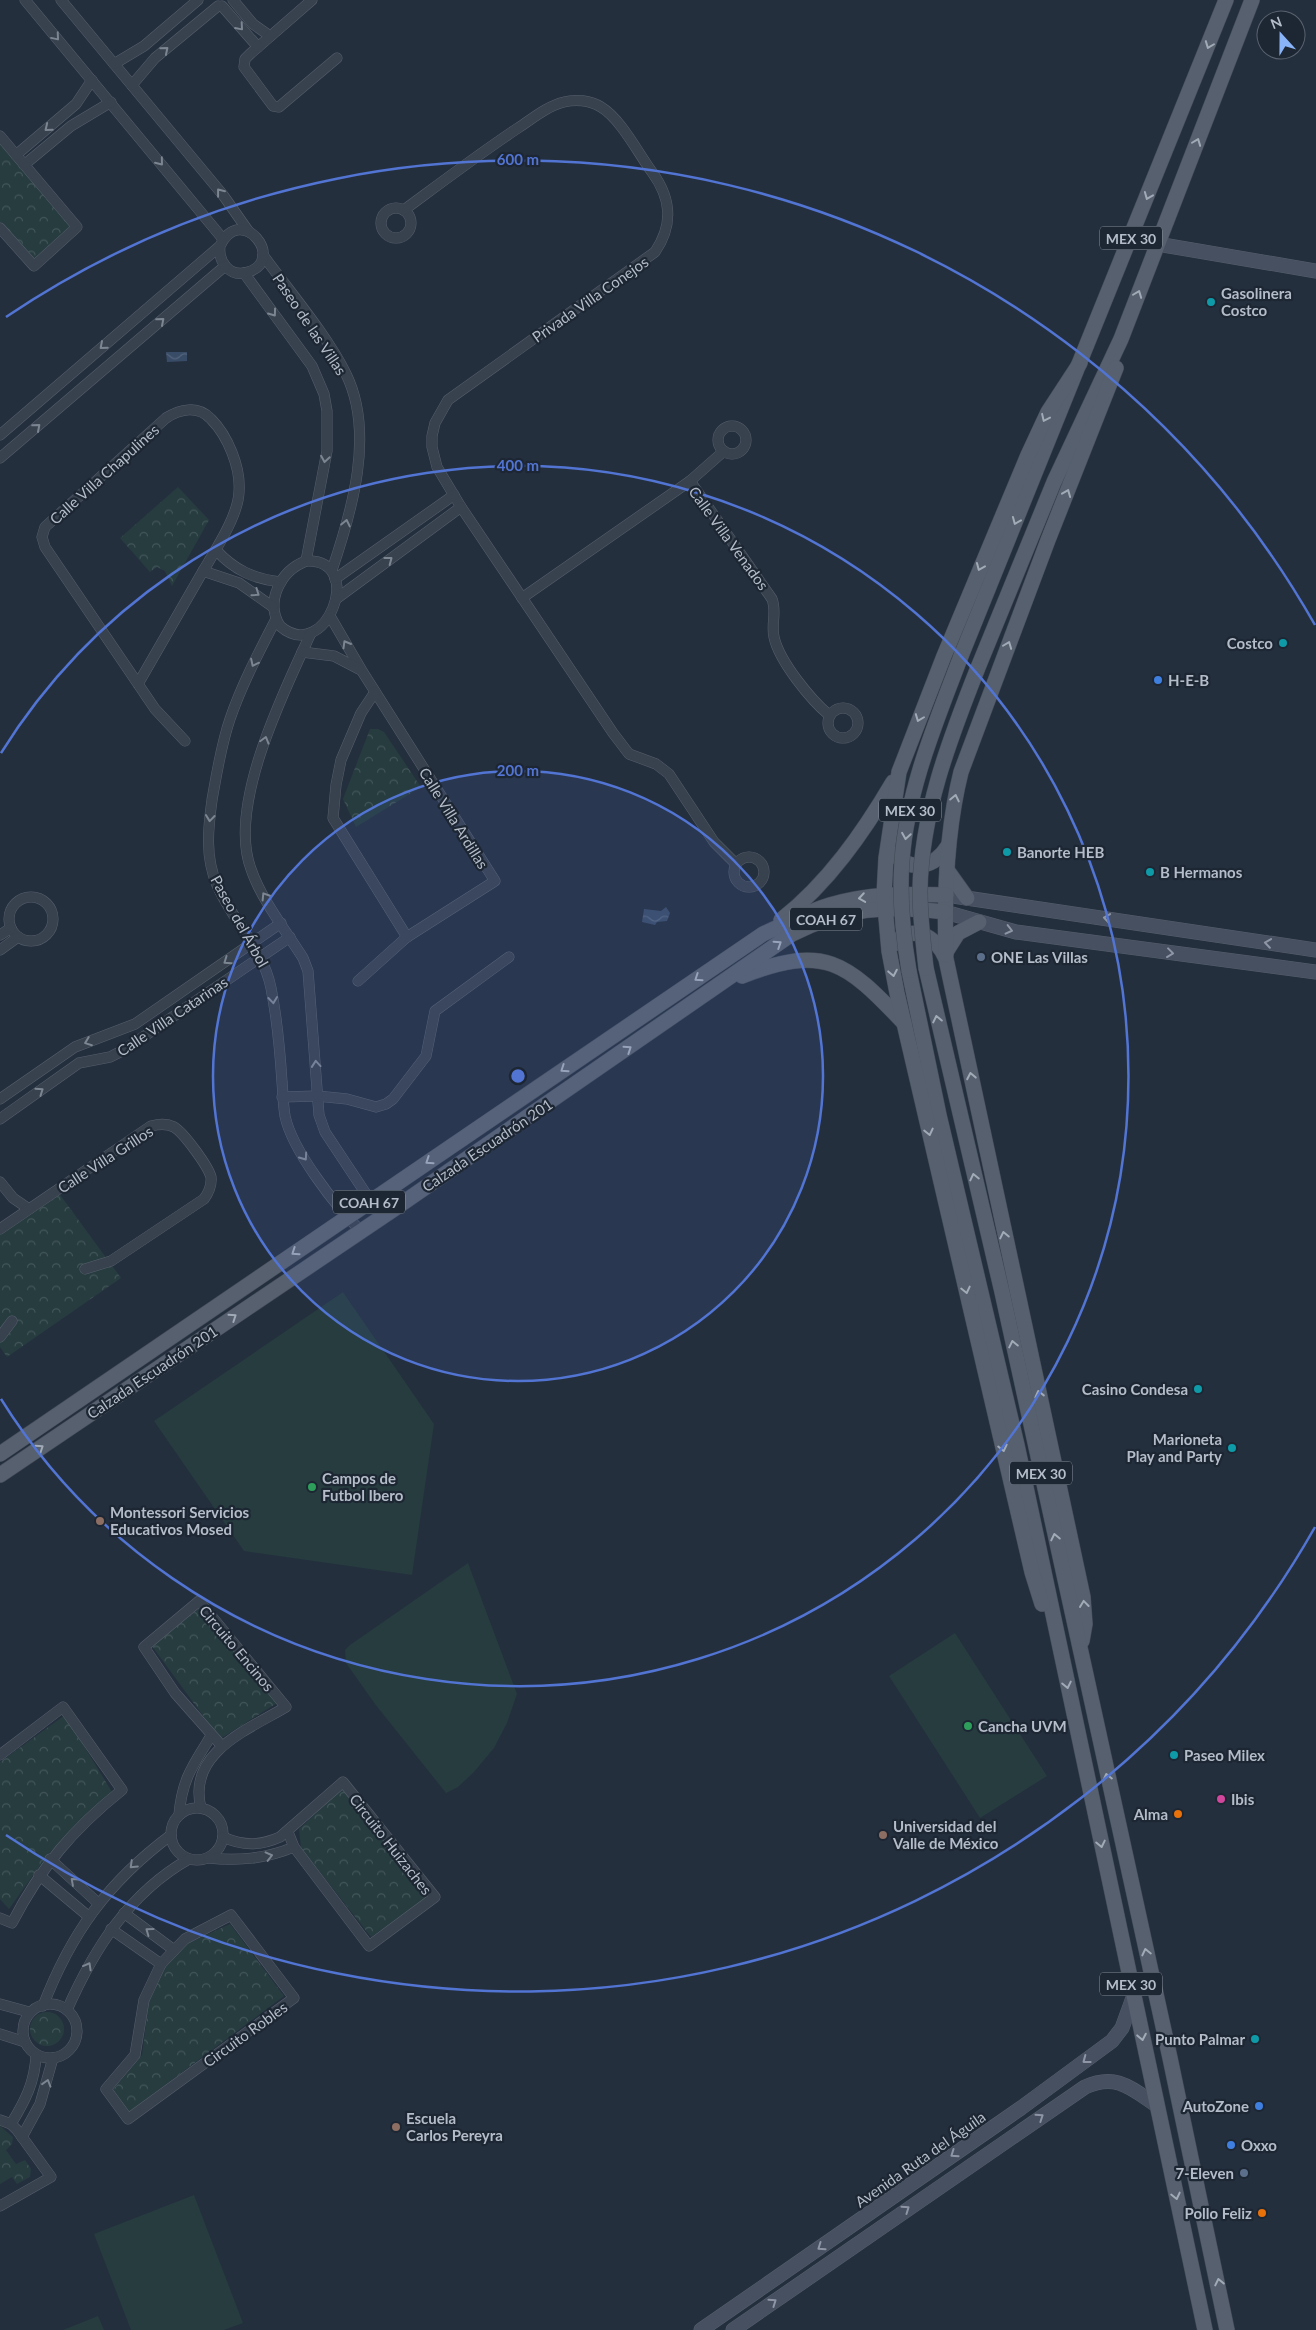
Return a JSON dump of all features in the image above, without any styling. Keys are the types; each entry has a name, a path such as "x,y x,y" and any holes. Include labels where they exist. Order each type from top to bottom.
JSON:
{"main road":[{"name":"MEX 30","path":"1205,2330 982,1291 939,1114 909,971 902,909 902,860 910,808 935,723 1226,0"},
{"name":"MEX 30","path":"1227,2330 1218,2278 1002,1292 926,968 920,890 926,832 942,766 976,670 1054,482 1121,339 1252,0"},
{"path":"1081,1653 1085,1624 1083,1597 946,955 945,912 948,846 954,800 964,764 1048,540 1112,381 1121,339"},
{"path":"763,934 816,888 840,860 862,833 899,772 944,656 1028,455 1048,412 1080,363"},
{"path":"899,772 888,841 885,901 889,951 904,1023 1032,1572 1040,1598 1057,1637"},
{"path":"888,841 900,860 910,865 922,866 933,863 942,856 948,846"},
{"path":"947,870 968,898"},
{"name":"Calzada Escuadrón 201","path":"0,1454 370,1200 763,934 832,904 885,901 946,894"},
{"name":"Calzada Escuadrón 201","path":"0,1475 382,1218 771,948 810,925 885,901 945,912"},
{"path":"946,955 958,933 980,923"},
{"path":"889,951 896,941 920,934 936,942 946,955"},
{"path":"724,982 783,962 815,959 852,974 872,989 904,1023"}],"street":[{"path":"25,0 111,102 222,243 221,260 225,266 230,271 244,274 257,267 263,255 260,241 249,232 223,195 61,0"},
{"path":"114,64 144,46 198,0"},
{"path":"208,0 220,6 258,46"},
{"path":"132,85 155,58 220,6 232,0 253,24 270,36"},
{"path":"312,0 258,46 245,59 244,67 273,106 277,108 281,107 337,58"},
{"path":"16,155 76,104 92,80"},
{"name":"Privada Villa Conejos","path":"404,210 478,155 542,112 563,102 574,100 593,103 613,117 662,186 669,208 667,230 655,252 462,389 441,410 435,423 432,447 437,467 454,495"},
{"path":"24,165 71,126 111,102"},
{"path":"62,117 71,126"},
{"path":"0,136 76,227 34,266 0,228"},
{"path":"0,435 235,231 249,232"},
{"path":"1158,244 1316,271"},
{"name":"Paseo de las Villas","path":"263,255 339,362 352,389 358,411 360,432 356,473 334,574"},
{"path":"0,458 225,266"},
{"name":"Paseo de las Villas","path":"244,274 312,366 324,394 327,411 327,451 306,561"},
{"name":"Calle Villa Chapulines","path":"197,410 210,417 216,424 235,462 239,478 237,506 216,550 203,571 138,684 45,547 42,537 45,527 166,418 177,412 197,410"},
{"path":"690,481 724,451"},
{"name":"Calle Villa Venados","path":"522,598 690,481 766,589 774,604 772,624 777,648 816,702 829,715"},
{"path":"334,574 405,530 454,495 624,748 635,758 656,764 669,774 714,842 736,864"},
{"path":"336,599 461,507"},
{"path":"405,530 414,541"},
{"path":"216,550 229,563 244,573 281,582"},
{"path":"311,633 296,635 286,632 276,619 273,606 281,582 290,572 306,561 320,562 334,574 336,599 330,616 311,633 266,736 248,809 246,848 250,868 303,958 308,971 319,1115 326,1132 382,1218"},
{"path":"203,571 240,583 273,606"},
{"path":"240,583 244,573"},
{"name":"Calle Villa Ardillas","path":"330,616 375,692 495,882 407,937 358,981"},
{"name":"Paseo del Árbol","path":"276,619 241,690 229,720 219,760 208,842 211,865 217,886 261,956 272,990 282,1097 285,1116 294,1141 346,1217 361,1231"},
{"path":"302,652 334,656 362,671"},
{"path":"138,684 155,709 186,742"},
{"path":"375,692 361,713 342,760 336,785 333,818 407,937"},
{"name":"COAH 67","path":"946,894 1316,950"},
{"path":"36,897 48,904 54,918 50,931 39,940 32,942 18,938 11,928 9,914 16,902 22,898 36,897"},
{"path":"980,923 985,900"},
{"name":"COAH 67","path":"945,912 1016,932 1316,972"},
{"name":"Calle Villa Catarinas","path":"0,1099 75,1047 135,1024 281,923"},
{"path":"0,935 11,928"},
{"name":"Calle Villa Catarinas","path":"0,1119 79,1063 110,1057 124,1050 290,936"},
{"path":"0,950 18,938"},
{"path":"282,1097 317,1096 347,1099 376,1106 386,1104 393,1099 426,1056 435,1011 509,957"},
{"name":"Calle Villa Grillos","path":"0,1229 151,1126 168,1125 183,1134 208,1169 211,1183 210,1192 204,1199 111,1261 85,1269"},
{"path":"0,1182 13,1198 29,1209"},
{"path":"0,1337 12,1321"},
{"name":"Circuito Encinos","path":"199,1780 221,1745 286,1707 199,1601 144,1647 175,1693 211,1736 221,1745"},
{"path":"0,1755 62,1707 122,1790 72,1834 50,1859 12,1923 0,1918"},
{"path":"179,1815 183,1786 188,1774 211,1736"},
{"path":"188,1774 199,1780 198,1797 201,1808"},
{"name":"Circuito Huizaches","path":"223,1837 250,1844 270,1842 288,1832 343,1782 434,1897 369,1946 294,1847 288,1832"},
{"path":"190,1859 176,1850 171,1834 174,1821 179,1815 193,1808 208,1810 220,1822 223,1837 215,1853 208,1858"},
{"path":"43,2006 59,1967 98,1902 144,1855 171,1834"},
{"path":"248,1860 250,1844"},
{"path":"67,2010 80,1980 111,1929 124,1913 164,1875 190,1859 248,1860 294,1847"},
{"path":"50,1859 98,1902"},
{"path":"39,1875 88,1916"},
{"path":"124,1913 174,1950"},
{"name":"Circuito Robles","path":"231,1916 294,1998 128,2119 106,2089 135,2055 144,2000 161,1964 174,1950 185,1939 231,1916"},
{"path":"111,1929 161,1964"},
{"name":"Avenida Ruta del Águila","path":"706,2329 1021,2108 1112,2041 1122,2028 1134,1994"},
{"path":"0,2004 29,2012 50,2004 67,2010 76,2025 74,2043 69,2050 53,2058 36,2055 24,2042 0,2034"},
{"path":"24,2042 24,2024 29,2012"},
{"path":"11,2124 27,2097 35,2071 36,2055"},
{"path":"22,2137 40,2104 53,2058"},
{"path":"733,2330 1085,2087 1098,2081 1112,2080 1128,2086 1156,2105"},
{"path":"27,2097 40,2104"},
{"path":"0,2120 11,2124 51,2177 0,2206"}],"green space":[{"path":"0,141 72,228 33,263 0,223"},
{"path":"178,487 209,520 172,586 165,571 157,567 150,572 120,538"},
{"path":"370,729 378,729 384,732 421,787 356,827 343,799"},
{"path":"58,1192 121,1278 7,1357 0,1347 0,1231"},
{"name":"Campos de Futbol Ibero","path":"343,1292 434,1424 412,1575 244,1551 154,1421"},
{"path":"468,1563 517,1694 507,1723 494,1748 474,1772 458,1787 446,1793 375,1704 346,1663 345,1650"},
{"path":"201,1607 277,1703 220,1739 152,1646"},
{"name":"Cancha UVM","path":"955,1633 1047,1776 980,1818 889,1676"},
{"path":"65,1715 112,1792 49,1853 9,1909 0,1899 0,1762"},
{"path":"342,1789 428,1897 371,1937 301,1848 299,1829"},
{"path":"230,1924 284,1996 129,2112 112,2091 142,2055 149,2001 164,1967 187,1944"},
{"path":"47,2012 59,2017 64,2029 59,2041 47,2046 35,2041 30,2029 35,2017"},
{"path":"0,2126 13,2137 12,2144 6,2150 16,2164 25,2160 31,2169 30,2177 17,2184 12,2177 0,2184"},
{"path":"194,2195 243,2323 224,2330 131,2330 94,2234"},
{"path":"98,2316 104,2330 63,2330"}],"water":[{"path":"166,352 187,352 187,361 167,362"},
{"path":"666,907 670,913 667,921 657,922 655,925 642,922 644,909 661,911"}],"place":[{"name":"Gasolinera Costco","path":"1211,302"},
{"name":"Costco","path":"1283,643"},
{"name":"H-E-B","path":"1158,680"},
{"name":"Banorte HEB","path":"1007,852"},
{"name":"B Hermanos","path":"1150,872"},
{"name":"ONE Las Villas","path":"981,957"},
{"name":"Casino Condesa","path":"1198,1389"},
{"name":"Marioneta Play and Party","path":"1232,1448"},
{"name":"Campos de Futbol Ibero","path":"312,1487"},
{"name":"Montessori Servicios Educativos Mosed","path":"100,1521"},
{"name":"Cancha UVM","path":"968,1726"},
{"name":"Paseo Milex","path":"1174,1755"},
{"name":"Ibis","path":"1221,1799"},
{"name":"Alma","path":"1178,1814"},
{"name":"Universidad del Valle de México","path":"883,1835"},
{"name":"Punto Palmar","path":"1255,2039"},
{"name":"AutoZone","path":"1259,2106"},
{"name":"Escuela Carlos Pereyra","path":"396,2127"},
{"name":"Oxxo","path":"1231,2145"},
{"name":"7-Eleven","path":"1244,2173"},
{"name":"Pollo Feliz","path":"1262,2213"}]}
